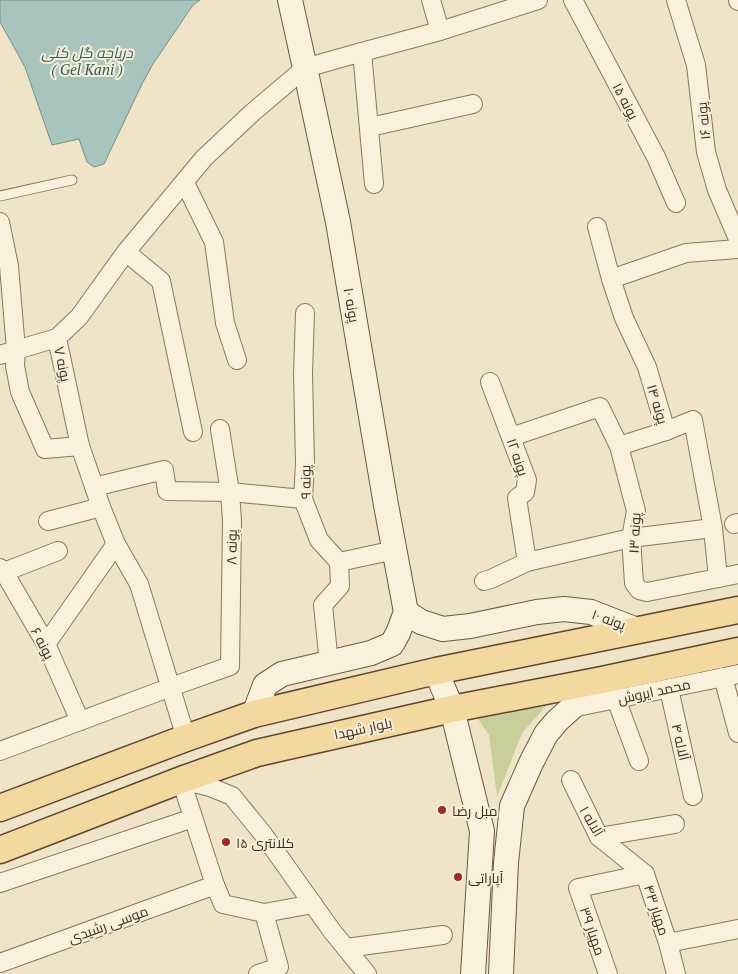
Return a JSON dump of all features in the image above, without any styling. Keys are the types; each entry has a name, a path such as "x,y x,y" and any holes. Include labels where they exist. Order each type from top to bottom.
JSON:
{"main road":[{"path":"0,808 254,714 436,670 738,610"},
{"name":"بلوار شهدا","path":"0,850 181,780 257,753 452,709 609,690 738,651"}],"street":[{"name":"پونه ۱۰","path":"290,0 338,222 406,612 421,622 443,629 564,609 591,612 637,630"},
{"path":"431,0 440,31"},
{"path":"306,68 440,31 538,0"},
{"name":"پونه ۱۵","path":"573,0 656,157 676,203"},
{"name":"پونه ۱۶","path":"676,0 696,65 706,152 717,190 738,239"},
{"path":"362,52 374,184"},
{"name":"پونه ۷","path":"186,738 139,584 116,544 80,446 57,338 79,317 126,252 204,158 252,113 306,68"},
{"path":"370,127 472,104"},
{"path":"184,183 214,242 225,323 237,360"},
{"path":"0,222 4,267 12,298 8,352 15,366 20,392 45,449 80,446"},
{"name":"پونه ۱۴","path":"596,227 624,318 647,367 666,431 693,420 713,528 718,578"},
{"path":"611,279 686,253 738,249"},
{"path":"126,252 161,281 193,432"},
{"name":"پونه ۹","path":"305,313 303,374 305,463 303,500 319,540 339,562"},
{"path":"8,352 57,338"},
{"name":"پونه ۱۲","path":"490,382 526,480 525,492 517,498 527,562"},
{"name":"پونه ۱۳","path":"510,436 600,408 619,446 636,511 631,538 634,583 639,590 647,592 718,578"},
{"name":"پونه ۸","path":"171,687 230,666 232,521 230,492 220,429"},
{"path":"619,446 666,431"},
{"path":"94,487 164,470 167,491 230,492 303,500"},
{"path":"48,521 101,507"},
{"path":"484,581 527,562 631,538 713,528"},
{"path":"46,644 116,544"},
{"path":"329,664 324,606 340,586 339,562 395,550"},
{"path":"2,570 58,551"},
{"name":"پونه ۶","path":"2,570 46,644 80,721"},
{"path":"718,578 738,574"},
{"path":"254,714 265,685 282,674 371,653 392,644 406,612"},
{"path":"436,670 452,709 482,831 473,950 473,974"},
{"path":"730,676 738,733"},
{"name":"محمد ایروش","path":"609,690 669,689 730,676"},
{"path":"0,751 171,687"},
{"name":"آلاله ۴","path":"669,689 693,796"},
{"path":"501,974 506,863 512,806 531,762 546,734 571,708 609,690 638,762"},
{"path":"181,780 223,904 264,913 313,904"},
{"path":"181,780 210,787 232,796 263,834 313,904 367,974"},
{"name":"آلاله ۱","path":"571,780 599,837 645,874"},
{"path":"0,883 193,818"},
{"path":"599,837 675,824"},
{"name":"مهیار ۴۳","path":"578,888 645,874 668,944 738,929"},
{"name":"موسی رشیدی","path":"0,963 215,885"},
{"name":"مهیار ۳۹","path":"578,888 608,974"},
{"path":"258,974 279,967 264,913"},
{"path":"346,948 443,935"},
{"path":"668,944 676,974"}],"lane":[{"path":"0,196 72,180"}],"green space":[{"path":"546,706 522,733 497,797 489,735 476,716"}],"water":[{"name":"دریاچه گل کنی ( Gel Kani )","path":"0,0 200,0 193,5 153,64 104,164 94,167 87,162 79,139 52,145 25,67 0,22"}],"place":[{"name":"مبل رضا","path":"442,810"},
{"name":"کلانتری ۱۵","path":"226,842"},
{"name":"آپاراتی","path":"458,877"}]}
